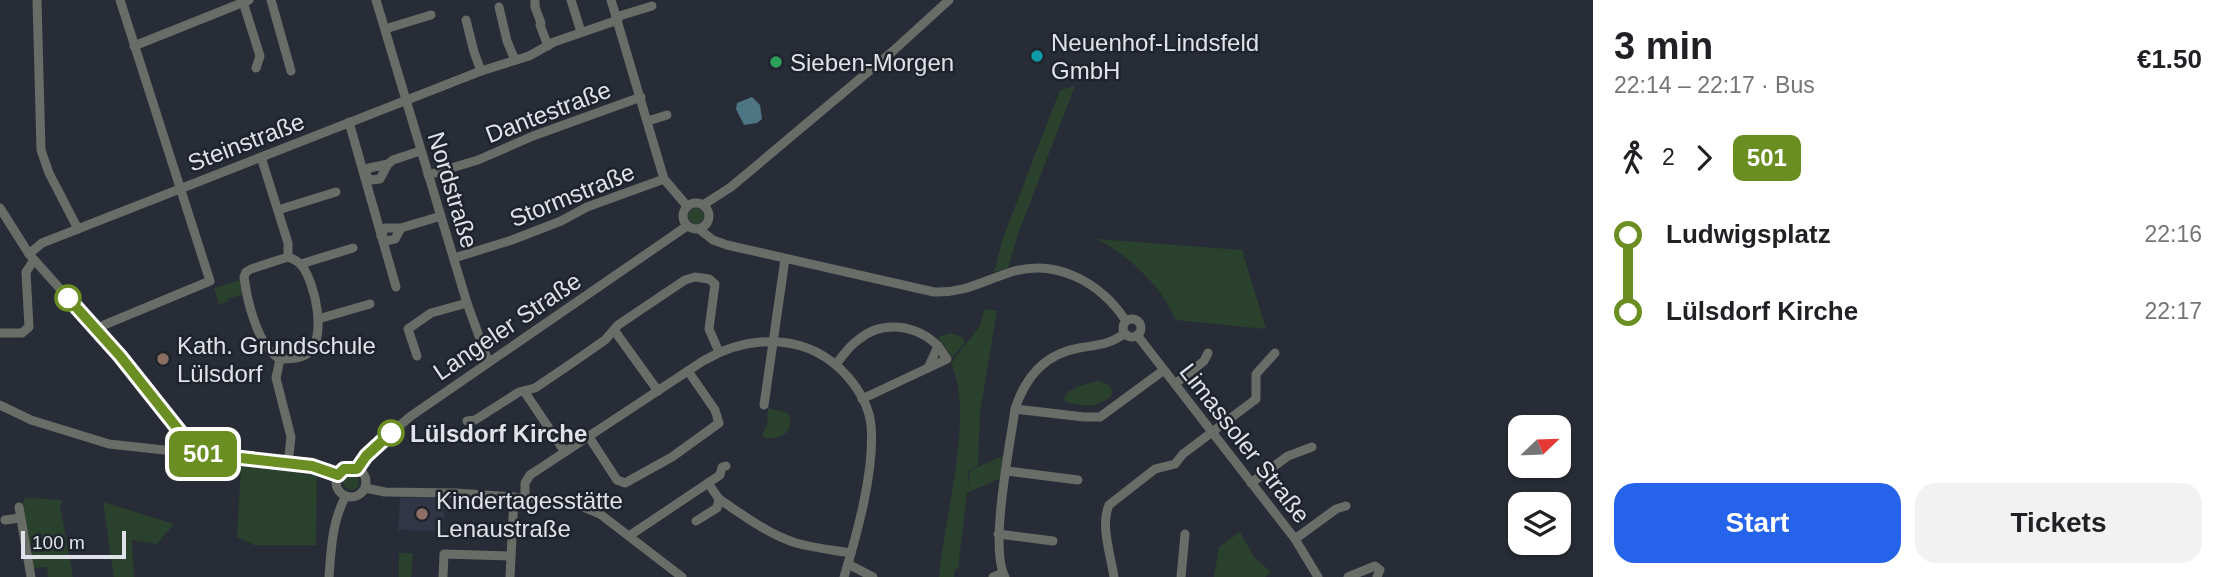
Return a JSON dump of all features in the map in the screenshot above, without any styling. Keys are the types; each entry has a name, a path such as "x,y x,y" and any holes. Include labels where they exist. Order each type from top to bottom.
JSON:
{"street":[{"path":"37,0 41,150 49,173 78,229"},
{"path":"98,331 104,325 210,281 120,0"},
{"path":"271,0 291,71"},
{"name":"Nordstraße","path":"376,0 440,216 488,361"},
{"path":"535,0 548,46"},
{"path":"571,0 581,33"},
{"path":"611,0 664,179 687,206"},
{"path":"703,205 731,187 893,51 949,0"},
{"path":"134,46 240,2 260,56 256,68"},
{"name":"Steinstraße","path":"32,257 42,243 652,6"},
{"path":"499,7 515,60"},
{"path":"385,29 431,15"},
{"path":"466,20 481,71"},
{"name":"Dantestraße","path":"428,175 478,160 533,136 641,97"},
{"path":"648,121 667,115"},
{"path":"349,122 396,287"},
{"path":"365,175 371,180 380,179 393,160 420,151"},
{"path":"261,157 288,243 288,257"},
{"name":"Stormstraße","path":"454,258 512,240 561,221 587,207 664,179"},
{"path":"699,229 731,187"},
{"path":"278,210 336,192"},
{"path":"727,245 715,233 703,205 695,202 687,206 683,216 687,226 699,229 713,240 727,245 934,292 966,290 1014,271 1060,271 1078,277 1099,290 1126,321"},
{"path":"0,208 32,257 98,331 197,453"},
{"path":"381,236 387,241 395,239 401,228 440,216"},
{"name":"Langeler Straße","path":"357,469 373,449 411,416 687,226"},
{"path":"301,264 353,248"},
{"path":"0,333 22,333 28,329 26,272 32,257"},
{"path":"288,257 301,264 313,294 318,319 317,340 312,349 298,358 280,359 270,351 261,337 244,277 251,269 288,257"},
{"path":"764,405 785,259"},
{"path":"467,421 475,420 519,392 535,388 605,340 618,325 685,280 705,277 715,284 709,329 719,352"},
{"path":"417,356 408,329 431,313 467,303"},
{"path":"318,319 370,304"},
{"path":"1133,319 1139,322 1141,329 1137,335 1130,337 1125,333 1123,328 1126,321 1133,319"},
{"path":"836,364 856,340 883,328 899,327 918,331 938,346 928,368 862,399"},
{"path":"614,330 658,391"},
{"path":"993,577 1004,575 999,561 998,534 1015,409 1028,379 1049,359 1076,348 1107,344 1125,333"},
{"name":"Limassoler Straße","path":"1137,335 1295,539 1318,577"},
{"path":"526,498 525,483 530,475 719,352 740,345 774,341 802,345 836,364 852,382 869,415 872,445 868,472 844,577"},
{"path":"1175,384 1204,360 1208,353"},
{"path":"1114,577 1109,543 1104,532 1107,510 1112,502 1155,469 1175,464 1183,454 1255,399 1256,374 1275,353"},
{"path":"280,359 275,378 291,438 288,464"},
{"path":"1015,409 1084,417 1100,416 1164,370"},
{"path":"589,437 618,480 625,483 671,457 719,423 715,410 688,371"},
{"path":"524,391 565,452"},
{"path":"0,405 31,421 109,444 319,468 338,475"},
{"path":"1251,483 1288,456 1312,447"},
{"path":"629,536 721,474 722,467 726,466"},
{"path":"365,488 364,475 357,469 344,469 338,475 337,488 346,496 355,496 365,488 385,492 514,497 578,504 600,514 682,577"},
{"path":"1007,471 1079,480"},
{"path":"708,483 719,499 786,539 812,547 851,553"},
{"path":"329,577 332,540 338,514 346,496"},
{"path":"510,577 514,497"},
{"path":"696,521 716,508 719,499"},
{"path":"1295,539 1336,509 1346,506"},
{"path":"19,507 32,577 42,577"},
{"path":"5,520 20,517"},
{"path":"998,534 1053,541"},
{"path":"1181,577 1185,534"},
{"path":"443,577 444,554 511,556"},
{"path":"848,564 873,577"},
{"path":"1348,577 1375,566 1380,570 1377,577"}],"shaded area":[{"path":"752,97 760,105 762,119 757,123 744,125 736,109 737,103"},
{"name":"Kindertagesstätte Lenaustraße","path":"415,495 445,497 443,531 398,530 400,497 414,498"}],"green space":[{"path":"1075,86 1019,231 1008,268 994,272 1003,238 1060,90"},
{"path":"696,208 702,210 702,222 696,224 690,222 688,216 690,210"},
{"path":"1097,239 1242,250 1266,329 1176,320 1143,273"},
{"path":"240,280 244,294 219,304 214,288"},
{"path":"984,309 997,311 980,412 978,465 968,471 968,486 970,470 1003,456 1001,478 967,493 958,569 955,569 954,577 939,577 959,438 958,384 951,363 980,326"},
{"path":"951,333 963,338 965,343 952,358 938,337"},
{"path":"1098,381 1108,385 1112,395 1101,403 1078,405 1066,402 1064,398 1068,392"},
{"path":"768,408 788,413 789,429 782,436 765,438 762,435 767,425"},
{"path":"241,466 317,475 316,545 254,545 237,537"},
{"path":"348,474 354,474 359,482 357,488 348,490 343,485 343,479"},
{"path":"26,498 63,500 60,506 73,577 48,577 47,567 31,568 21,504"},
{"path":"103,502 174,524 157,544 132,540 134,577 114,577"},
{"path":"1240,532 1254,557 1271,572 1265,577 1214,577 1219,547"},
{"path":"399,553 413,553 411,577 399,577"}],"bus line":[{"name":"501","path":"68,298 120,356 197,453 312,466 338,475 344,469 357,469 366,456 391,433"}],"place":[{"name":"Neuenhof-Lindsfeld GmbH","path":"1037,56"},
{"name":"Sieben-Morgen","path":"776,62"},
{"name":"Kath. Grundschule Lülsdorf","path":"163,359"},
{"name":"Lülsdorf Kirche","path":"391,433"},
{"name":"Kindertagesstätte Lenaustraße","path":"422,514"}]}
